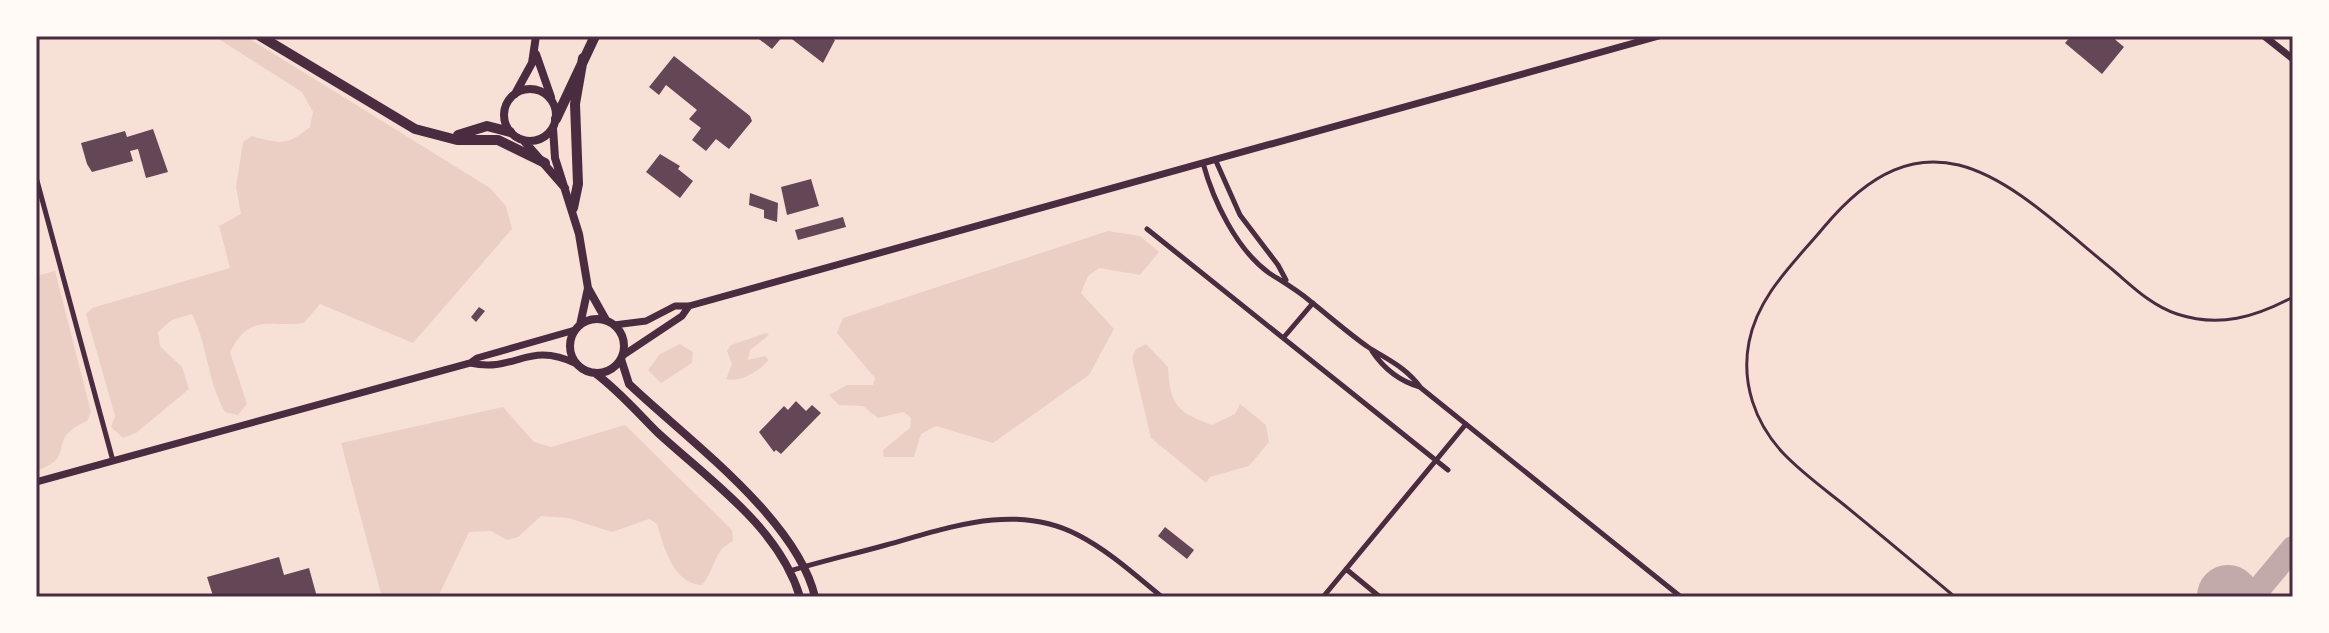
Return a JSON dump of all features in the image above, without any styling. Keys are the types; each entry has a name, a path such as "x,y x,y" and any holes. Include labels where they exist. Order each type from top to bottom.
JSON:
{"highway":[{"path":"260,36 415,129 444,137 498,140 545,163"},
{"path":"555,124 595,36"},
{"path":"573,208 578,184 575,104 583,58"},
{"path":"444,137 487,126 510,132"}],"main road":[{"path":"536,36 535,53 504,117 510,132 545,163 568,194"},
{"path":"535,53 553,102 555,158 573,208 588,288 623,340 622,358 629,384 776,523 806,566 815,597"},
{"path":"514,95 530,89 539,91 553,102"},
{"path":"523,141 540,140 555,124"},
{"path":"588,288 570,350 577,364 595,373 624,396 747,514 773,543 790,571 800,597"},
{"path":"577,327 597,319 610,323"},
{"path":"595,373 611,369 622,358"}],"street":[{"path":"610,323 646,321 675,306 689,306 1659,36"},
{"path":"2264,36 2293,59"},
{"path":"1215,158 1240,215 1278,265 1286,281"},
{"path":"1203,162 1217,201 1235,233 1268,272 1286,281 1370,348 1387,355 1412,374 1421,388 1671,594 1681,597"},
{"path":"36,177 113,461"},
{"path":"1147,229 1448,470"},
{"path":"1284,337 1313,303"},
{"path":"622,358 682,316 689,306"},
{"path":"470,363 477,358 577,327"},
{"path":"1370,348 1380,363 1404,382 1421,388"},
{"path":"36,482 470,363 501,364 542,352 577,364"},
{"path":"1323,597 1466,424"},
{"path":"790,571 969,522 1001,518 1036,521 1076,533 1113,557 1162,597"},
{"path":"1346,569 1380,597"}],"lane":[{"path":"1955,597 1789,459 1764,430 1747,384 1749,342 1768,294 1856,191 1904,166 1948,163 1975,168 2018,192 2149,300 2175,314 2205,320 2240,320 2293,297"}],"shaded area":[{"path":"214,36 245,36 490,188 506,206 512,229 413,343 320,304 304,323 261,324 245,331 230,352 247,404 238,415 225,412 219,400 192,314 172,320 158,332 160,346 182,367 189,389 136,433 123,438 111,427 115,416 86,314 92,308 230,268 219,226 241,214 236,187 243,142 252,136 283,142 310,127 313,112 302,92"},
{"path":"1108,231 1140,236 1159,252 1140,275 1099,268 1088,276 1081,293 1114,329 1089,375 993,443 936,426 921,434 914,457 884,457 883,450 910,428 911,418 904,412 878,418 863,406 839,405 829,395 847,385 873,385 875,378 837,333 843,318"},
{"path":"55,271 91,412 87,421 67,435 56,460 36,471 36,276"},
{"path":"766,333 769,335 750,350 748,360 765,356 769,360 749,375 726,379 732,364 727,351 731,345"},
{"path":"680,344 693,352 692,363 661,383 648,370 660,354"},
{"path":"1146,344 1168,367 1173,398 1190,416 1212,425 1235,414 1240,404 1266,425 1269,442 1249,466 1210,477 1206,483 1151,438 1132,358 1136,349"},
{"path":"503,407 534,442 551,447 625,425 732,530 733,541 721,550 702,585 692,583 677,571 657,524 649,519 612,532 568,518 541,516 518,537 507,540 491,531 469,532 438,597 382,597 341,443"}],"building":[{"path":"755,36 783,36 772,49"},
{"path":"788,36 830,36 835,40 823,63"},
{"path":"2071,36 2111,36 2124,47 2102,74 2065,43"},
{"path":"674,56 750,116 752,121 729,149 716,139 706,151 692,140 701,128 689,119 697,110 666,85 659,95 649,87"},
{"path":"153,129 168,172 146,178 138,149 130,151 133,161 92,172 87,164 81,143 125,131 127,137"},
{"path":"660,154 680,166 678,169 693,181 680,198 646,172"},
{"path":"811,179 819,206 787,215 781,187"},
{"path":"750,193 778,203 777,222 764,218 764,210 749,205"},
{"path":"843,217 846,227 798,240 795,230"},
{"path":"479,307 485,311 476,322 471,317"},
{"path":"796,401 806,411 812,405 821,413 781,454 776,450 774,452 759,432 784,406 788,410"},
{"path":"1165,527 1194,550 1187,559 1158,536"},
{"path":"279,557 284,575 309,568 317,597 213,596 207,577"}],"taxiway":[{"path":"2252,597 2293,548"}]}
